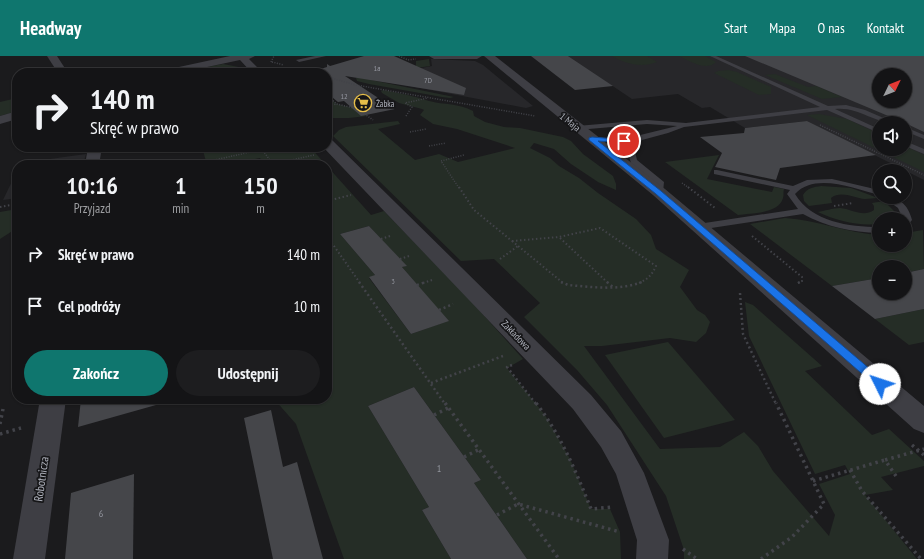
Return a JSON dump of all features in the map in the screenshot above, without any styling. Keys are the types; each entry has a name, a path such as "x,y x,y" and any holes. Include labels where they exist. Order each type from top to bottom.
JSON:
{"street":[{"path":"52,56 60,68"},
{"path":"218,56 230,59"},
{"path":"434,56 477,56"},
{"name":"1 Maja","path":"489,56 577,128 659,192 924,422"},
{"path":"188,68 245,57 254,68"},
{"path":"0,120 12,116"},
{"name":"Zakładowa","path":"332,148 582,402 611,439 630,473 652,550"},
{"name":"Robotnicza","path":"29,559 52,404"}],"lane":[{"path":"299,60 324,56"},
{"path":"712,56 872,128"},
{"path":"577,128 647,122 686,125 844,106 875,116"},
{"path":"592,139 624,141 666,132 686,125"},
{"path":"912,132 924,136"},
{"path":"640,138 630,147 632,156 634,161 660,182 659,192"},
{"path":"912,146 924,152"},
{"path":"717,172 794,188 801,184 831,182 850,184 872,191"},
{"path":"794,188 792,194 794,201 804,211 829,223 847,228 872,230"},
{"path":"899,204 907,212"},
{"path":"698,227 804,211"}],"path":[{"path":"272,62 274,56"},
{"path":"399,56 408,60 413,60"},
{"path":"245,57 287,66"},
{"path":"332,78 430,98 539,117"},
{"path":"406,116 412,107 405,103 430,98"},
{"path":"332,100 337,104"},
{"path":"332,105 337,104 358,109 373,120"},
{"path":"410,132 426,129"},
{"path":"429,146 446,142"},
{"path":"212,160 245,152"},
{"path":"464,155 442,161 474,210 518,246 565,284 614,288 639,283 650,277 656,266 600,228 559,238 512,241"},
{"path":"290,160 307,156"},
{"path":"332,200 343,197"},
{"path":"830,207 858,202"},
{"path":"0,207 12,205"},
{"path":"751,236 802,278 802,281 798,284"},
{"path":"559,238 614,288"},
{"path":"332,243 478,450 559,559"},
{"path":"500,259 518,246"},
{"path":"740,289 743,334 824,504 792,537 761,559"},
{"path":"431,383 527,346"},
{"path":"513,364 507,367 545,415 570,459 591,509 614,507"},
{"path":"434,415 448,408"},
{"path":"0,424 3,409"},
{"path":"813,482 924,449"},
{"path":"464,456 478,450"},
{"path":"885,460 896,476"},
{"path":"850,470 862,491 921,559"},
{"path":"497,515 518,504 652,550"}],"shaded area":[{"path":"568,56 924,56 924,180 912,174 912,164 892,164 876,156 912,156 912,116 872,116 872,154 807,121 745,128 710,107 702,108 678,94 632,99"},
{"path":"612,56 647,56 657,62 639,65 623,61"},
{"path":"679,56 705,56 716,62 712,65 703,66"},
{"path":"429,59 430,66 410,69 371,80 454,97 442,97 369,84 357,81 356,78 416,66 416,61"},
{"path":"431,59 475,61 483,65 533,106 526,108 372,79 432,66"},
{"path":"223,64 244,68 202,68"},
{"path":"728,70 737,72 771,87 771,94 759,95 714,73"},
{"path":"775,74 808,87 816,86 842,97 822,99 765,75"},
{"path":"383,90 468,108 473,111 474,116 485,122 504,127 520,128 563,137 571,141 583,154 613,176 616,184 616,190 598,182 571,164 554,149 534,143 530,148 550,158 559,166 579,178 636,219 651,235 656,249 689,270 680,287 697,310 705,315 710,322 706,333 696,342 670,338 602,346 584,346 660,449 720,447 744,432 758,446 773,471 829,536 835,515 819,484 850,474 845,465 815,474 749,336 745,302 753,305 822,366 805,371 872,435 889,429 924,461 924,466 881,477 893,490 865,495 917,559 684,559 684,550 666,496 607,405 577,370 524,317 540,303 494,259 461,261 333,136 339,130 346,127 398,121 400,124 378,129 415,160 439,154 458,162 515,148 457,129 433,124 420,115 424,110 399,103 382,93 381,91"},
{"path":"12,99 12,112 0,116 0,102"},
{"path":"332,100 337,104 358,109 367,116 332,118"},
{"path":"819,114 847,119 872,131 872,147 807,115"},
{"path":"912,149 924,155 924,172 912,166 912,164 908,164 891,156 912,156"},
{"path":"203,152 314,152 322,160 261,160 260,158 251,160 206,160"},
{"path":"86,154 84,160 43,160"},
{"path":"719,155 707,179 772,192 774,187 784,189 783,197 780,203 776,207 764,212 738,215 665,162"},
{"path":"332,172 371,215 384,211 469,299 523,359 507,368 545,415 570,459 591,509 610,509 620,532 621,559 527,559 474,483 481,480 414,387 368,406 429,507 422,510 451,559 344,559 296,424 278,404 332,404","holes":["369,226 406,266 402,267 448,321 411,334 369,278 375,275 340,234"]},
{"path":"12,181 12,199 3,200"},
{"path":"821,186 851,188 872,196 872,198 865,199 848,195 839,195 831,198 832,203 809,206 804,201 803,195 813,187"},
{"path":"873,204 887,204 895,212 872,212 872,224 863,224 832,218 818,212 840,208 866,213 874,210"},
{"path":"12,210 12,231 0,239 0,212"},
{"path":"785,218 797,219 872,234 872,252 912,252 912,232 923,230 924,269 912,272 912,260 872,260 872,279 832,286 750,224"},
{"path":"924,309 924,342 909,345 875,319"},
{"path":"668,342 735,420 664,438 605,355"}],"building":[{"path":"364,56 394,56 466,88 464,95 345,76 395,109 361,116 344,101 338,102 332,97 332,68 324,68 327,67 327,64 330,66"},
{"path":"531,56 568,56 613,86 575,90"},
{"path":"745,56 924,56 924,132 912,126 912,116 888,116"},
{"path":"807,121 872,153 872,156 780,168 776,180 715,167 722,153 700,137 744,133 745,128"},
{"path":"369,226 407,266 402,267 449,321 411,334 369,277 375,275 340,234"},
{"path":"924,269 924,309 875,319 832,286 872,279 872,300 912,300 912,272"},
{"path":"414,387 481,480 474,483 527,559 451,559 422,510 429,507 368,406"},
{"path":"80,404 156,404 156,405 78,427"},
{"path":"271,410 283,467 297,462 323,559 273,559 244,418"},
{"path":"134,474 133,559 65,559 71,493"}],"place":[{"name":"Żabka","path":"363,103"}],"route":[{"path":"624,141 592,139 659,192 880,384"}]}
